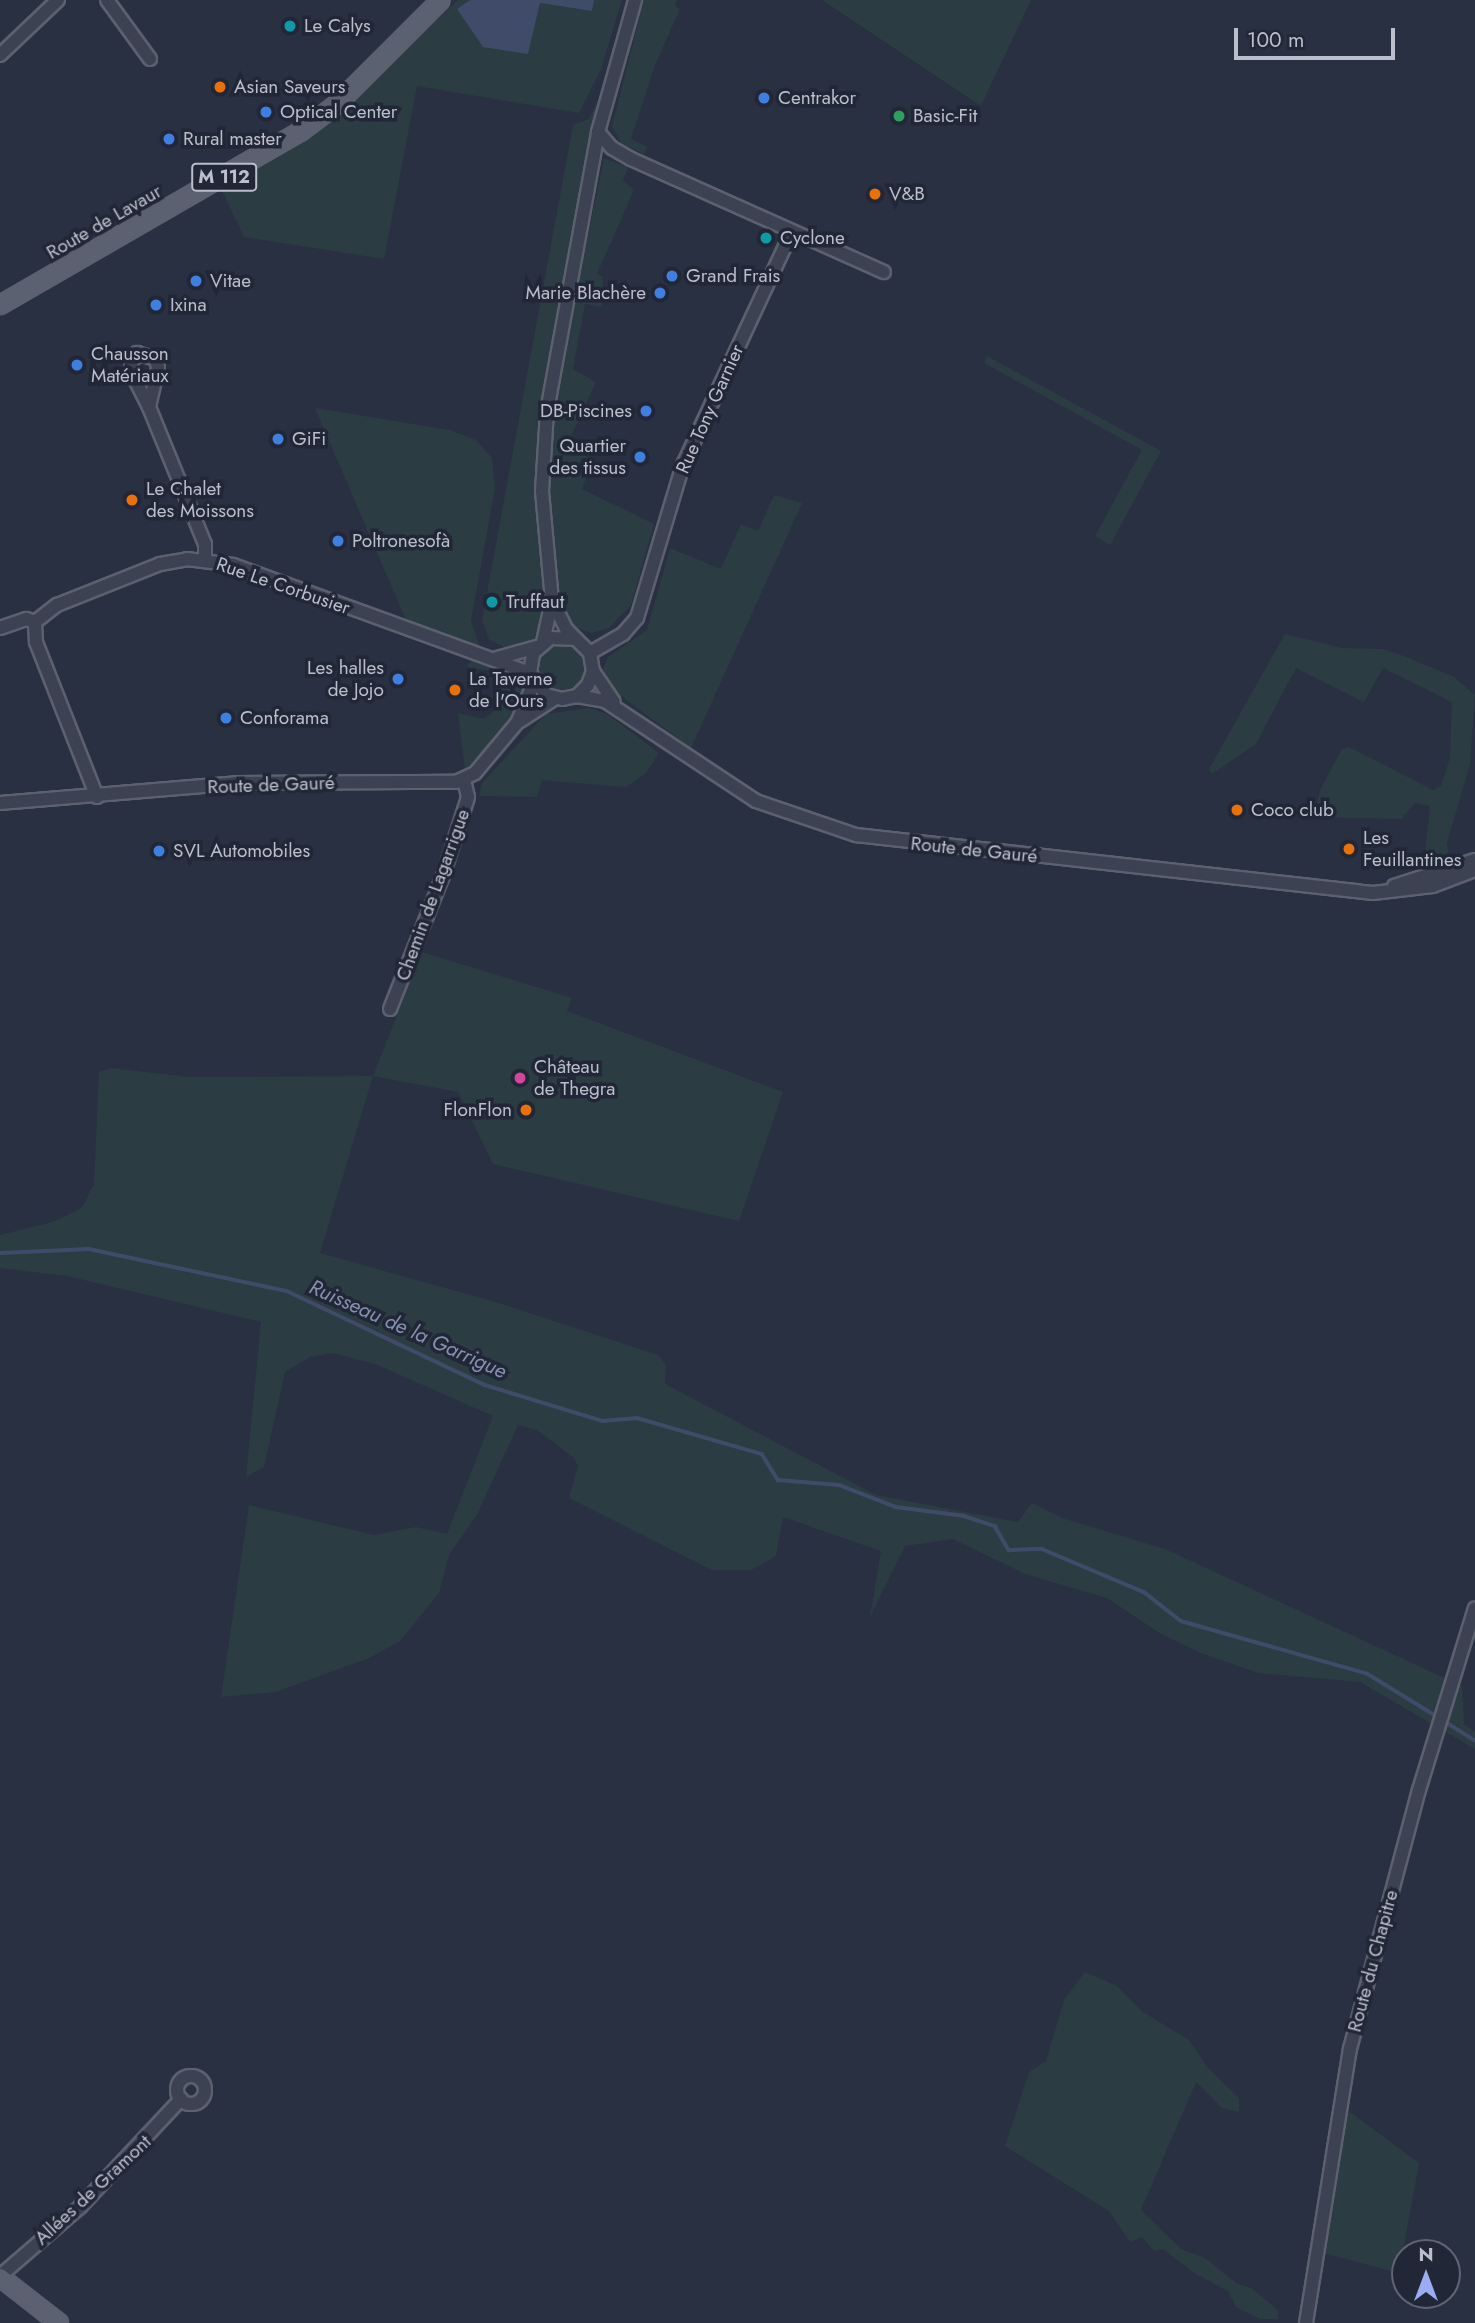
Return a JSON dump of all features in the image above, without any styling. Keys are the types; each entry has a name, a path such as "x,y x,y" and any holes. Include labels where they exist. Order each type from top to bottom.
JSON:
{"main road":[{"name":"Route de Lavaur","path":"0,305 300,132 336,105 443,0"},
{"path":"1,2279 59,2323"}],"street":[{"path":"0,55 58,0"},
{"path":"107,0 150,59"},
{"path":"517,723 552,601 542,491 545,424 598,132 635,0"},
{"path":"598,132 618,152 884,271"},
{"name":"Rue Tony Garnier","path":"590,653 623,634 637,618 683,465 792,231"},
{"path":"149,407 205,544 205,560"},
{"name":"Rue Le Corbusier","path":"0,628 26,619 36,622 58,604 146,569 176,560 205,560 496,658 532,678"},
{"path":"464,780 517,723 554,699 577,696 588,685 593,671 590,653 575,639 552,601"},
{"path":"36,622 36,642 97,797"},
{"path":"496,658 540,645 559,636 575,639"},
{"name":"Route de Gauré","path":"593,671 621,710"},
{"path":"532,678 554,699"},
{"name":"Route de Gauré","path":"577,696 605,701 621,710 756,801 856,835 1359,890 1409,891 1475,870"},
{"name":"Route de Gauré","path":"0,803 97,797 236,783 464,780"},
{"name":"Chemin de Lagarrigue","path":"390,1009 443,876 468,797 464,780"},
{"name":"Route de Gauré","path":"1359,890 1402,884 1475,860"},
{"name":"Route du Chapitre","path":"1306,2323 1350,2049 1419,1790 1475,1608"},
{"name":"Allées de Gramont","path":"1,2279 80,2207 181,2099"}],"shaded area":[{"path":"458,0 470,0 457,10 528,54 540,3 592,11 594,0 622,0 601,69 579,113 417,86 384,259 244,237 222,191 316,134"},
{"path":"644,0 677,0 675,6 680,9 655,65 631,139 647,147 644,154 621,143 612,126"},
{"path":"822,0 1031,0 981,106"},
{"path":"601,94 547,368 536,450 544,625 533,643 512,650 489,640 482,620 573,125 589,119"},
{"path":"604,158 628,168 623,180 634,190 597,274 603,277 602,307 585,304 573,369 596,382 566,447 594,460 582,489 654,524 631,605 609,628 592,633 574,627 560,601 553,568 548,473 561,365"},
{"path":"987,356 1161,451 1110,545 1095,536 1142,450 984,363"},
{"path":"315,408 450,430 476,440 492,458 495,488 471,621 480,647 406,620"},
{"path":"774,495 802,503 691,748 617,693 603,669 608,657 647,630 670,548 721,569 741,524 758,531"},
{"path":"1285,634 1342,648 1382,649 1404,656 1454,677 1475,695 1470,764 1447,843 1449,856 1423,872 1430,806 1415,803 1401,819 1313,817 1321,788 1342,749 1349,747 1433,790 1441,786 1450,758 1452,702 1383,668 1364,702 1296,668 1256,744 1212,774 1209,769"},
{"path":"562,644 579,650 585,667 579,684 562,690 545,684 539,667 545,650"},
{"path":"472,659 524,675 526,684 519,710 465,770 458,713 483,719 493,712 499,681 492,671 467,667"},
{"path":"589,708 607,714 659,753 646,773 626,787 542,780 537,797 479,796 482,783 546,714"},
{"path":"422,952 572,998 567,1011 783,1092 739,1221 493,1164 458,1092 373,1076"},
{"path":"111,1068 189,1077 373,1076 320,1253 499,1303 658,1355 666,1365 665,1384 876,1495 1018,1522 1032,1503 1062,1518 1165,1549 1462,1686 1464,1724 1475,1732 1475,1749 1360,1682 1258,1673 1201,1653 1161,1634 1107,1598 1025,1574 953,1539 905,1546 870,1617 881,1551 783,1517 776,1556 751,1570 712,1570 569,1498 578,1466 574,1458 537,1430 518,1425 477,1515 449,1555 439,1593 400,1641 369,1658 276,1692 221,1697 249,1505 374,1535 416,1527 447,1534 493,1416 375,1364 332,1353 310,1357 285,1372 264,1467 246,1477 261,1322 67,1276 0,1268 0,1235 53,1222 82,1208 94,1184 99,1072"},
{"path":"1085,1972 1117,1986 1143,2012 1189,2040 1208,2068 1239,2098 1239,2112 1222,2108 1196,2082 1141,2210 1181,2249 1205,2258 1236,2283 1251,2288 1278,2310 1278,2319 1260,2319 1236,2307 1228,2291 1194,2273 1163,2249 1154,2251 1142,2237 1130,2242 1109,2211 1005,2146 1029,2072 1046,2061 1064,2000"},
{"path":"1346,2109 1419,2163 1405,2239 1391,2239 1391,2271 1323,2253"}],"water":[{"path":"470,0 594,0 592,11 540,3 528,54 483,47 457,9"}],"waterway":[{"name":"Ruisseau de la Garrigue","path":"0,1253 89,1249 287,1291 485,1385 603,1421 637,1418 762,1454 778,1480 839,1485 896,1507 964,1516 995,1526 1009,1550 1042,1549 1144,1592 1181,1621 1368,1674 1438,1717"},
{"name":"Ruisseau de la Garrigue","path":"1444,1721 1475,1740"}],"place":[{"name":"Le Calys","path":"290,26"},
{"name":"Asian Saveurs","path":"220,87"},
{"name":"Centrakor","path":"764,98"},
{"name":"Optical Center","path":"266,112"},
{"name":"Basic-Fit","path":"899,116"},
{"name":"Rural master","path":"169,139"},
{"name":"V&B","path":"875,194"},
{"name":"Cyclone","path":"766,238"},
{"name":"Grand Frais","path":"672,276"},
{"name":"Vitae","path":"196,281"},
{"name":"Marie Blachère","path":"660,293"},
{"name":"Ixina","path":"156,305"},
{"name":"Chausson Matériaux","path":"77,365"},
{"name":"DB-Piscines","path":"646,411"},
{"name":"GiFi","path":"278,439"},
{"name":"Quartier des tissus","path":"640,457"},
{"name":"Le Chalet des Moissons","path":"132,500"},
{"name":"Poltronesofà","path":"338,541"},
{"name":"Truffaut","path":"492,602"},
{"name":"Les halles de Jojo","path":"398,679"},
{"name":"La Taverne de l'Ours","path":"455,690"},
{"name":"Conforama","path":"226,718"},
{"name":"Coco club","path":"1237,810"},
{"name":"Les Feuillantines","path":"1349,849"},
{"name":"SVL Automobiles","path":"159,851"},
{"name":"Château de Thegra","path":"520,1078"},
{"name":"FlonFlon","path":"526,1110"}]}
